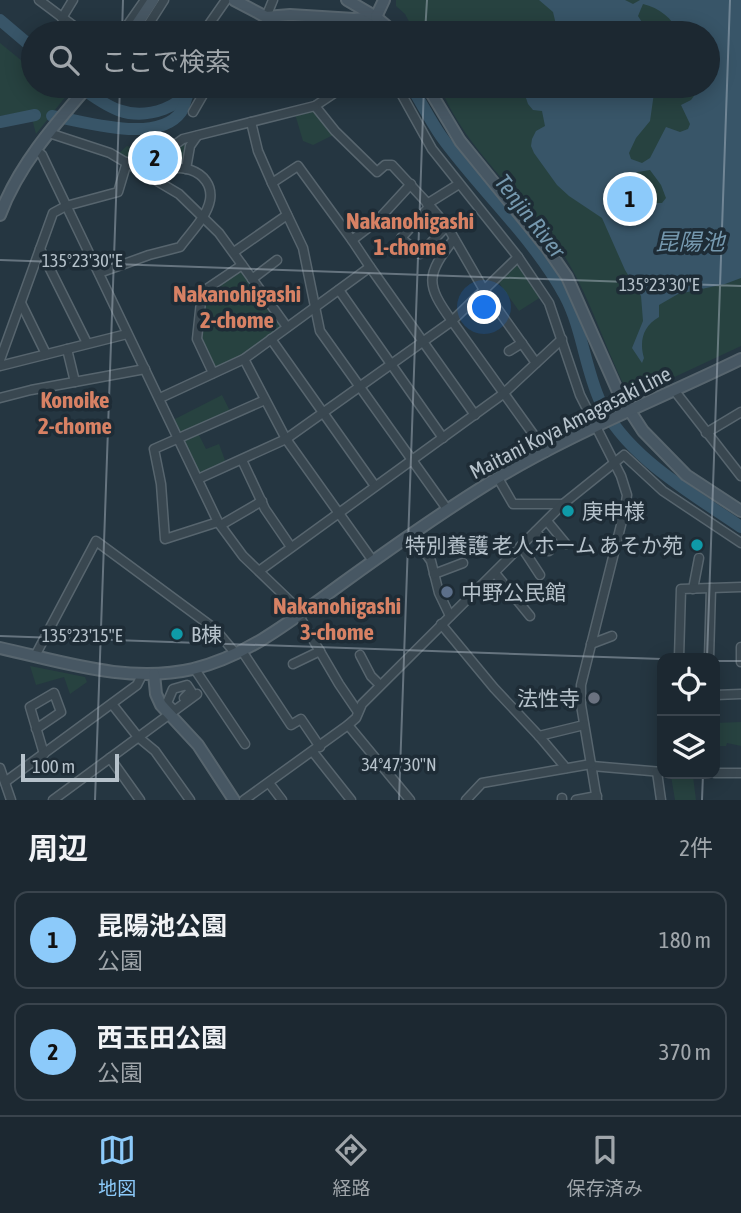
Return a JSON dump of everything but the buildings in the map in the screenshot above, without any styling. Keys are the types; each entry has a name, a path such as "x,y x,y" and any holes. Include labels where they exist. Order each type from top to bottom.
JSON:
{"main road":[{"path":"139,21 153,0"},
{"path":"234,0 265,17 376,17"},
{"path":"347,0 380,21"},
{"path":"376,17 384,0"},
{"path":"0,215 36,150 77,98"},
{"path":"434,98 460,141 562,271 578,299 626,412 678,468 741,511"},
{"name":"Maitani Koya Amagasaki Line","path":"0,648 95,669 142,675 194,668 239,653 447,509 498,478 626,412 741,359"},
{"path":"154,674 156,694 198,745 234,800"}],"street":[{"path":"39,0 66,21"},
{"path":"62,18 73,0"},
{"path":"130,21 145,0"},
{"path":"151,21 164,0"},
{"path":"211,21 226,0"},
{"path":"265,17 273,0"},
{"path":"193,112 201,98"},
{"path":"150,148 159,151 170,148 183,139 315,106 327,98"},
{"path":"404,98 432,149 519,257 549,303 580,394 599,426 625,488 626,502 581,685 581,705 597,798 576,800"},
{"path":"315,106 335,131 377,172 385,165 392,165 411,184 447,226 484,290 536,363"},
{"path":"251,122 258,151 303,248 320,331 447,509"},
{"path":"49,133 110,153 179,194 203,216 234,252 286,327"},
{"path":"186,169 190,146 197,136"},
{"path":"36,150 42,155 219,523 243,556 295,606 358,712"},
{"path":"0,360 53,213 66,206 118,192 127,162"},
{"path":"272,183 298,166 475,415"},
{"path":"99,273 180,247 203,216 209,204 209,188 200,175 180,167 157,175 155,179"},
{"path":"352,240 377,221 411,184"},
{"path":"447,226 420,254 401,238 428,205 459,184"},
{"path":"234,252 287,215"},
{"path":"454,239 438,260 431,281 435,297 546,452"},
{"path":"40,249 86,343"},
{"path":"198,479 286,439 452,320 519,257"},
{"path":"252,279 277,260"},
{"path":"212,373 197,340 202,292 242,265"},
{"path":"159,398 244,359 370,267"},
{"path":"339,290 443,438"},
{"path":"21,303 46,354"},
{"path":"0,366 127,334"},
{"path":"271,339 375,486"},
{"path":"259,571 503,394 562,339"},
{"path":"509,351 522,343"},
{"path":"67,349 75,382"},
{"path":"244,359 286,439 373,561"},
{"path":"0,398 145,369"},
{"path":"674,390 741,477"},
{"path":"262,501 219,523 165,539 161,484 154,449 265,400"},
{"path":"706,433 741,412"},
{"path":"244,800 348,725 362,704 380,685 563,504 593,477 624,455 663,491 741,543"},
{"path":"242,460 262,501 291,547"},
{"path":"498,478 513,504 563,504"},
{"path":"547,520 566,544"},
{"path":"536,531 550,551"},
{"path":"412,534 431,561 439,593 450,616"},
{"path":"35,656 96,541 215,629 239,653 291,726 301,719 316,749 351,800"},
{"path":"521,547 540,575"},
{"path":"502,551 506,562"},
{"path":"693,589 699,558"},
{"path":"434,575 463,563"},
{"path":"495,573 530,615"},
{"path":"680,653 681,590 741,587"},
{"path":"709,653 712,588"},
{"path":"441,624 566,768"},
{"path":"591,644 612,636"},
{"path":"741,647 741,662"},
{"path":"293,664 320,651"},
{"path":"360,655 371,676 380,685"},
{"path":"194,668 217,708 245,744"},
{"path":"5,782 137,685 142,675"},
{"path":"36,729 61,712 54,693 30,707 36,729 44,754"},
{"path":"53,800 197,694"},
{"path":"720,695 741,694"},
{"path":"112,704 138,737 155,751 190,800"},
{"path":"348,725 410,800"},
{"path":"540,736 584,725"},
{"path":"110,758 139,800"},
{"path":"466,800 482,783 566,768 592,765 657,772"},
{"path":"0,768 10,800"},
{"path":"720,773 741,773"},
{"path":"660,779 661,800"},
{"path":"269,783 282,800"}],"green space":[{"path":"396,0 741,0 741,346 636,395 629,395 564,254 475,146 446,98 720,98 720,21 409,21 396,6"},
{"path":"0,43 21,60 21,98 64,98 36,134 30,111 0,116"},
{"path":"313,108 333,135 313,145 303,141 295,114"},
{"path":"187,142 185,162 150,174 118,154 127,146 167,153"},
{"path":"515,263 519,264 541,297 519,311 497,280"},
{"path":"243,269 282,327 244,356 217,368 214,367 200,338 205,295"},
{"path":"222,395 230,411 179,432 173,420"},
{"path":"198,433 206,449 219,444 226,463 201,474 198,473 184,441 185,438"},
{"path":"30,666 85,677 87,682 70,694 64,677 36,685"},
{"path":"741,722 741,746 727,743 726,746 720,746 720,723"},
{"path":"672,779 693,779 696,800 675,800"}],"water":[{"name":"昆陽池","path":"539,0 625,0 633,4 640,0 741,0 741,278 678,294 659,305 659,317 649,325 644,334 642,363 632,348 643,321 641,296 625,270 602,218 557,185 534,153 532,139 536,131 545,126 542,111 533,110 526,98 653,98 650,121 636,138 629,153 631,159 642,163 650,158 666,127 680,132 688,129 690,124 681,105 692,98 720,98 720,21 671,21 665,14 643,4 638,16 641,21 555,21 553,12","holes":["650,170 661,185 666,198 662,203 654,203 628,186 628,181 638,172"]}],"waterway":[{"name":"Tenjin River","path":"0,20 21,38"},
{"name":"Tenjin River","path":"96,98 119,110 140,114 164,109 183,98"},
{"path":"52,116 101,126 138,129 155,127 170,122 181,112 186,98"},
{"name":"Tenjin River","path":"418,98 441,136 538,254 565,296 580,335 595,388 611,421 626,439 662,472 741,527"},
{"path":"0,122 35,115"}],"place":[{"name":"西玉田公園","path":"155,158"},
{"name":"昆陽池公園","path":"630,199"},
{"name":"庚申様","path":"568,511"},
{"name":"特別養護 老人ホーム あそか苑","path":"697,545"},
{"name":"中野公民館","path":"447,592"},
{"name":"B棟","path":"177,634"},
{"name":"法性寺","path":"594,698"}],"district":[{"name":"Nakanohigashi 1-chome","path":"410,234"},
{"name":"Nakanohigashi 2-chome","path":"237,307"},
{"name":"Konoike 2-chome","path":"75,413"},
{"name":"Nakanohigashi 3-chome","path":"337,619"}]}
